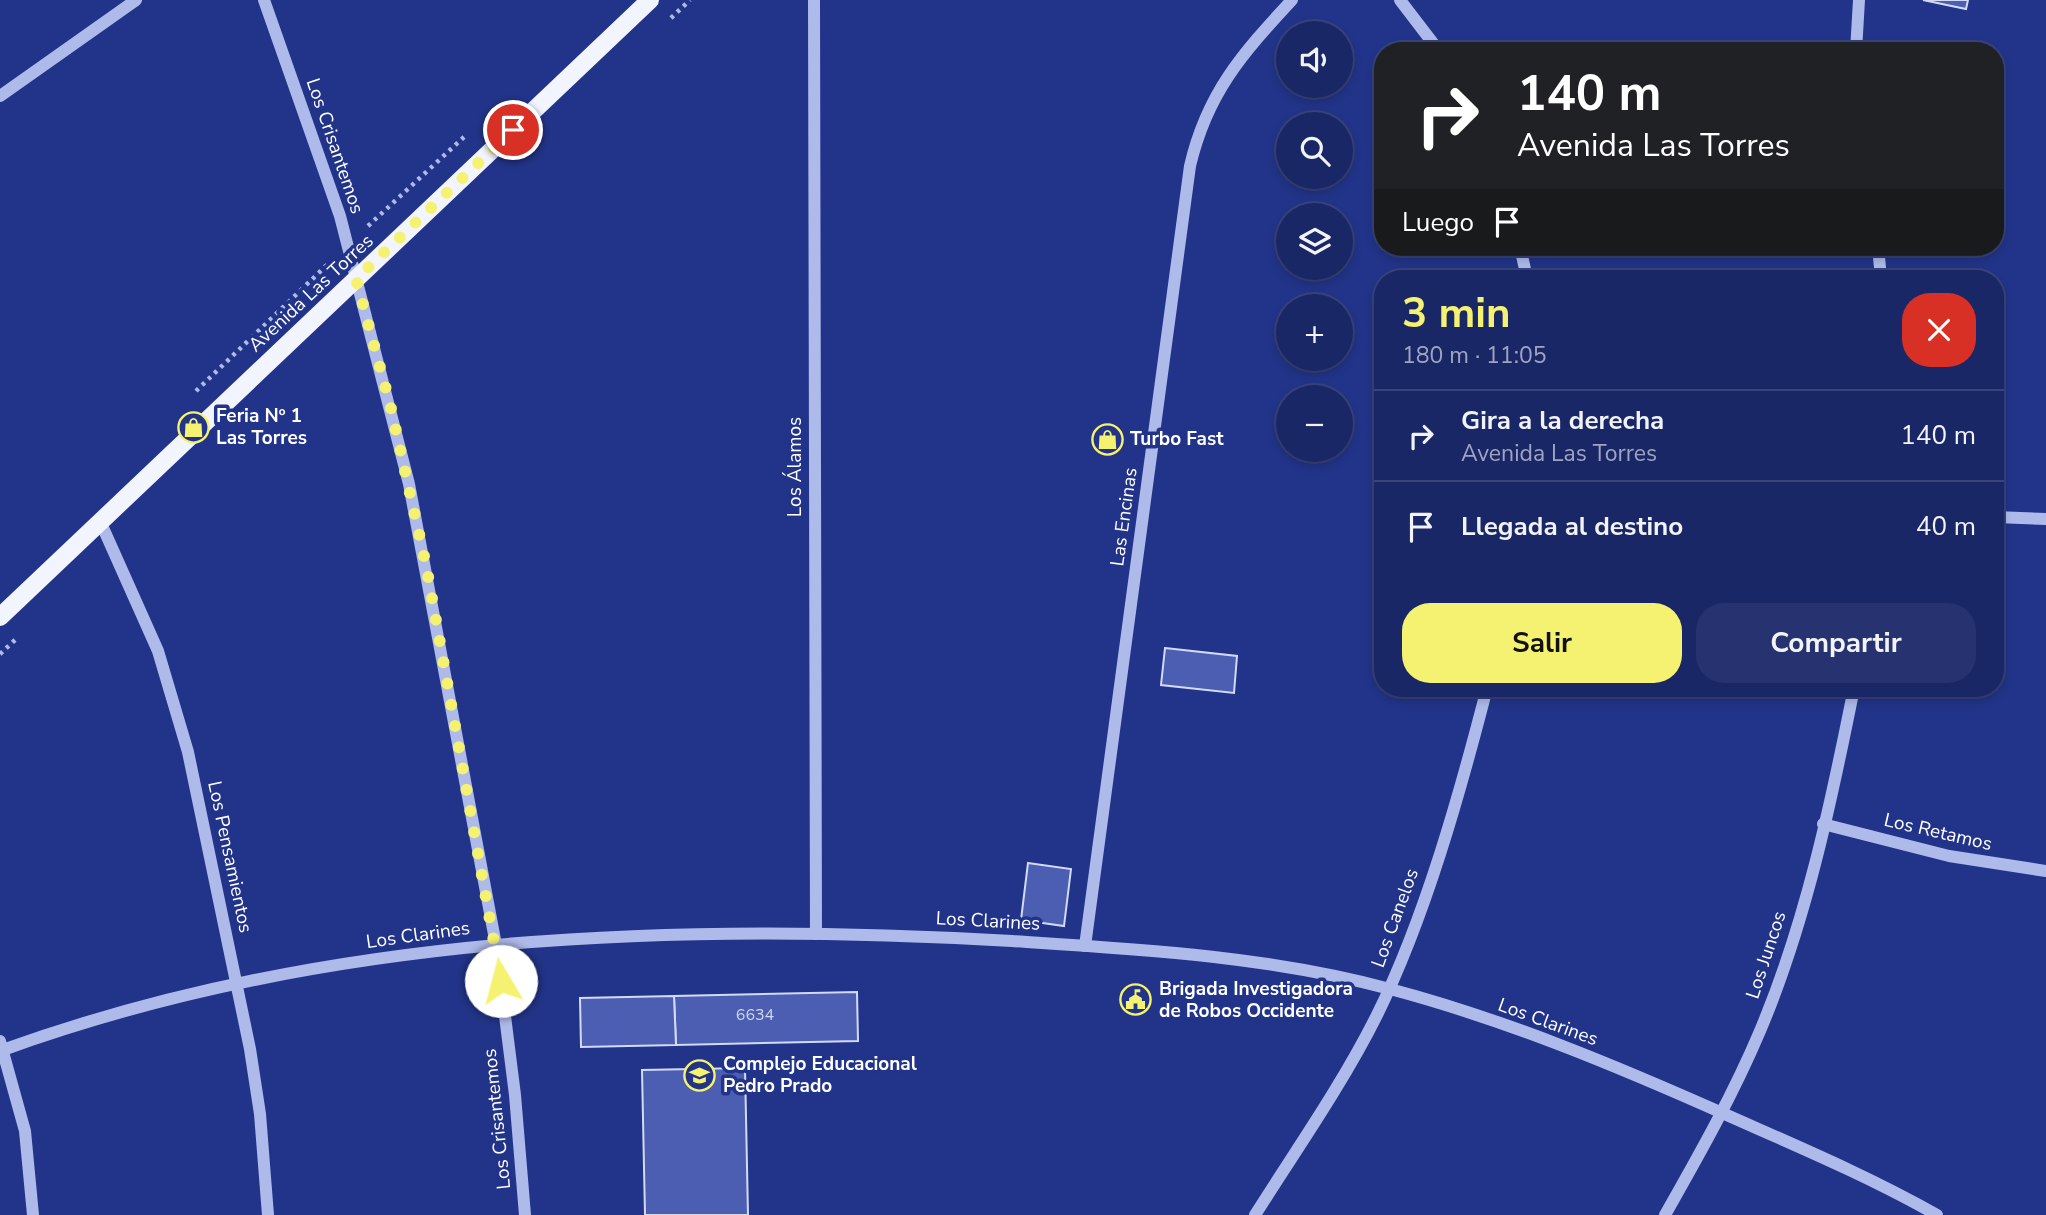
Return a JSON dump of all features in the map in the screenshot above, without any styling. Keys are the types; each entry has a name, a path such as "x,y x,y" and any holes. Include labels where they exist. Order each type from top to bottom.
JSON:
{"main road":[{"name":"Avenida Las Torres","path":"0,617 650,0"}],"street":[{"path":"0,96 136,0"},
{"name":"Los Crisantemos","path":"264,0 340,216 390,404 424,551 496,945 515,1095 525,1215"},
{"name":"Los Álamos","path":"814,0 816,934"},
{"name":"Las Encinas","path":"1085,946 1190,166 1203,120 1230,70 1292,0"},
{"path":"1400,0 1431,42"},
{"path":"1857,42 1859,0"},
{"path":"2004,517 2046,519"},
{"name":"Los Pensamientos","path":"100,521 153,639 174,701 197,791 260,1114 268,1215"},
{"name":"Los Canelos","path":"1255,1215 1362,1043 1389,989 1451,814 1484,697"},
{"name":"Los Juncos","path":"1665,1215 1722,1112 1780,980 1823,824 1852,697"},
{"name":"Los Retamos","path":"1823,824 1949,856 2046,871"},
{"name":"Los Clarines","path":"1,1047 81,1023 236,984 322,968 496,945 602,938 816,934 1182,953 1279,966 1389,989 1558,1044 1722,1112 1826,1159 1937,1215"},
{"path":"1,1047 25,1131 33,1215"}],"building":[{"path":"1923,0 1968,0 1966,9"},
{"path":"1165,648 1237,656 1234,693 1161,685"},
{"path":"1028,863 1071,869 1064,926 1021,920"},
{"path":"857,992 858,1041 676,1045 674,996"},
{"path":"674,996 676,1045 581,1047 580,998"},
{"path":"745,1068 748,1215 645,1215 642,1070"}],"place":[{"name":"Feria Nº 1 Las Torres","path":"193,427"},
{"name":"Turbo Fast","path":"1107,439"},
{"name":"Brigada Investigadora de Robos Occidente","path":"1136,1000"},
{"name":"Complejo Educacional Pedro Prado","path":"700,1075"}],"route":[{"path":"501,981 426,565 390,404 356,279 513,130"}]}
